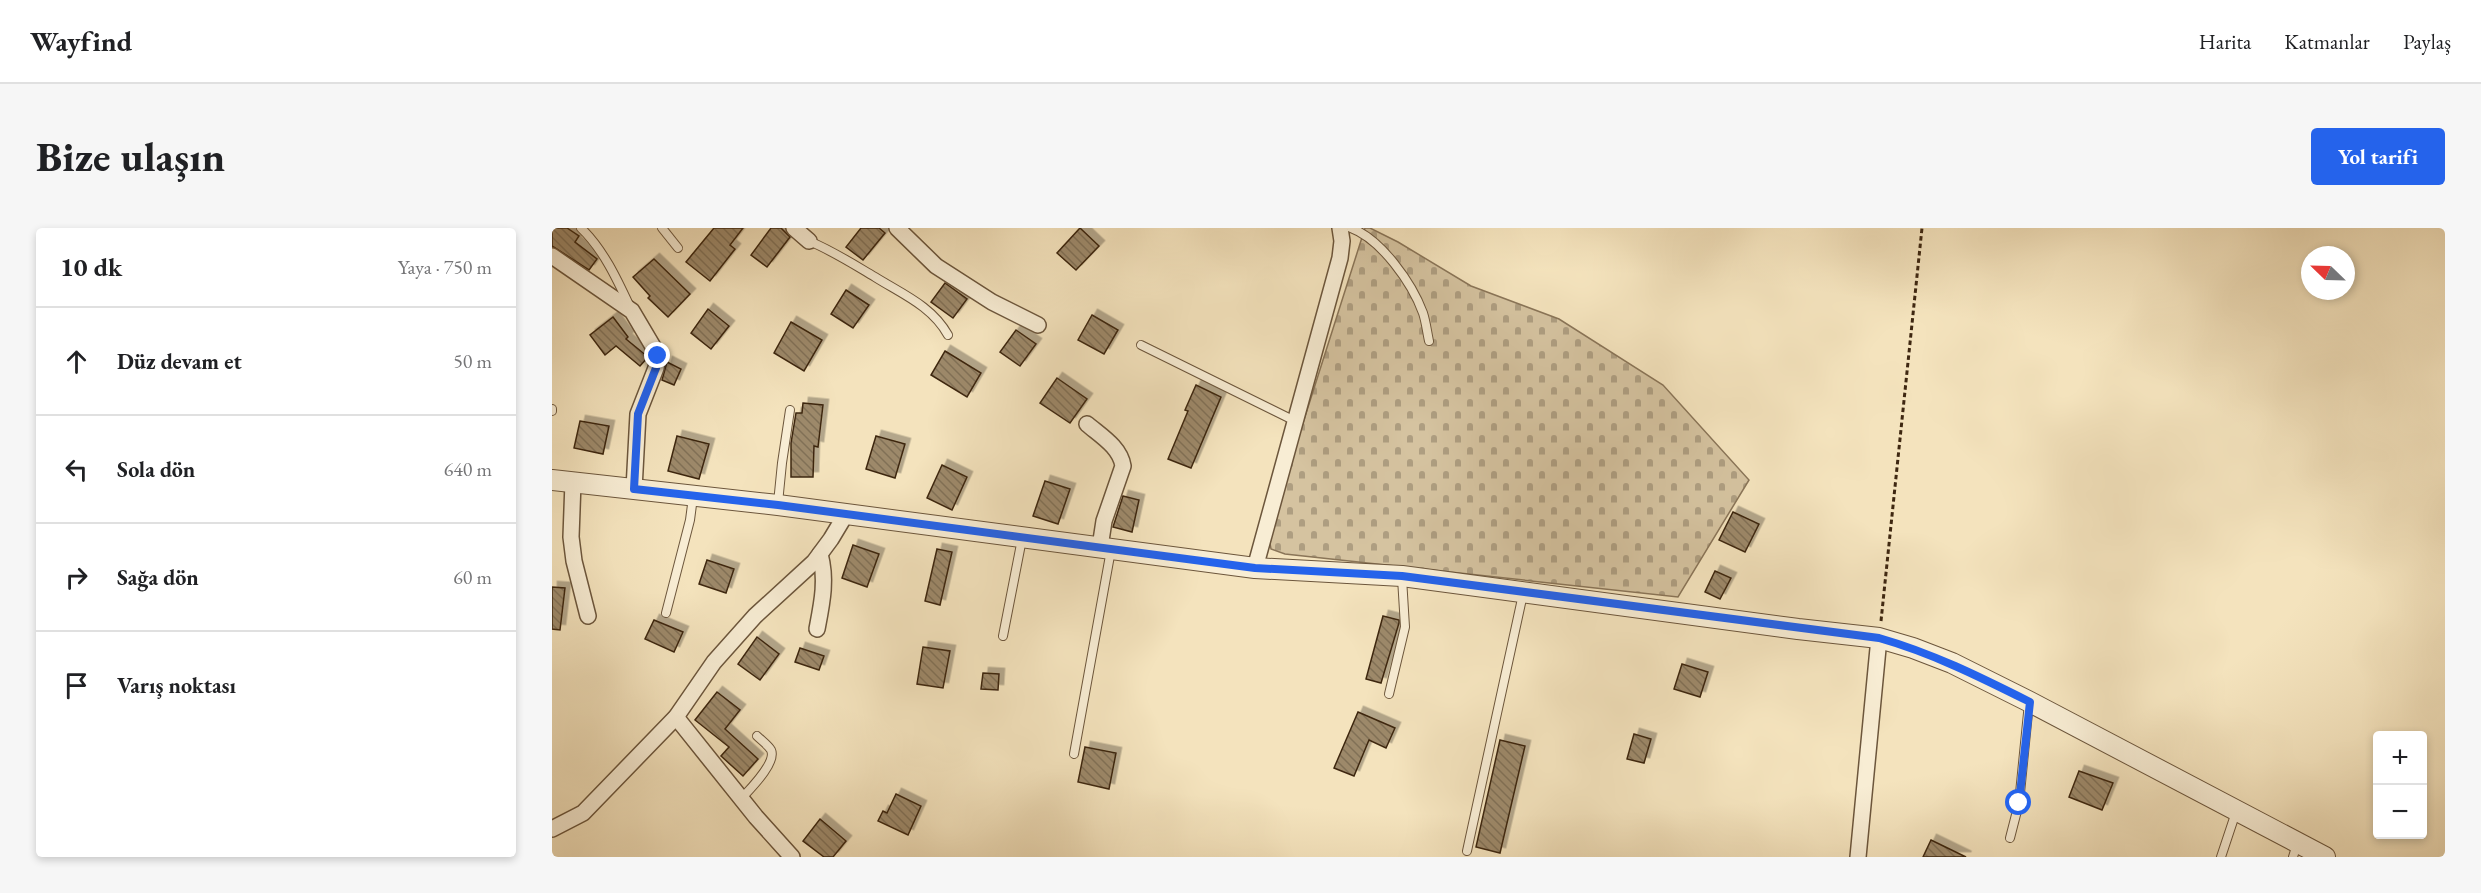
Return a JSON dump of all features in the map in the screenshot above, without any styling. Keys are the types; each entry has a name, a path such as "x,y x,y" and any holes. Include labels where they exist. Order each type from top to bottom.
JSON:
{"street":[{"path":"794,228 809,241"},
{"path":"897,228 936,266 992,302 1038,325"},
{"path":"1255,568 1340,258 1342,241 1340,228"},
{"path":"552,256 632,311 658,356 656,368 638,414 634,489"},
{"path":"1087,424 1114,447 1121,457 1123,466 1104,521 1106,548"},
{"path":"552,480 778,505 1255,568 1402,576 1879,638 1952,663 2237,811 2295,850 2325,857"},
{"path":"573,482 571,537 574,561 588,616"},
{"path":"552,829 583,813 676,717 721,654 755,616 820,554 846,514"},
{"path":"817,629 824,587 824,570 820,554"},
{"path":"1858,857 1879,638"},
{"path":"676,717 741,799 792,857"}],"lane":[{"path":"581,228 608,263 632,311"},
{"path":"662,228 678,248"},
{"path":"1351,228 1361,232 1377,244 1406,280 1423,313 1429,341"},
{"path":"809,241 841,255 924,307 941,323 948,335"},
{"path":"1141,345 1295,421"},
{"path":"778,505 790,410"},
{"path":"666,613 690,520 693,495"},
{"path":"1003,636 1023,537"},
{"path":"1074,754 1106,548"},
{"path":"1389,694 1405,627 1402,576"},
{"path":"1467,851 1523,592"},
{"path":"2010,838 2019,803 2030,702"},
{"path":"741,799 766,769 772,758 771,750 757,736"},
{"path":"2222,857 2237,811"}],"path":[{"path":"1879,638 1922,228"}],"green space":[{"path":"1365,228 1370,228 1398,242 1471,286 1559,319 1663,385 1749,480 1678,597 1285,554 1271,549 1268,533"}],"building":[{"path":"552,228 567,228 579,236 575,242 597,259 589,270 552,246"},
{"path":"714,228 743,228 730,245 735,249 710,281 686,262"},
{"path":"771,228 781,228 790,237 767,267 751,255"},
{"path":"861,228 879,228 885,233 863,260 846,247"},
{"path":"1080,228 1099,246 1076,270 1057,253"},
{"path":"654,259 690,294 668,317 648,298 650,296 633,277"},
{"path":"945,283 967,299 953,318 931,302"},
{"path":"846,290 869,305 853,328 831,314"},
{"path":"708,309 729,326 711,349 691,333"},
{"path":"1092,315 1118,330 1104,354 1078,340"},
{"path":"613,317 628,337 626,339 648,357 640,366 616,346 605,355 590,335"},
{"path":"791,322 822,340 804,371 774,353"},
{"path":"1016,330 1036,344 1020,366 1000,352"},
{"path":"945,351 981,373 967,397 931,375"},
{"path":"667,362 681,369 674,385 662,380"},
{"path":"1057,378 1087,399 1070,423 1040,403"},
{"path":"1196,385 1221,397 1191,468 1168,459"},
{"path":"803,403 823,405 818,447 814,446 813,477 791,477 791,443 796,413 802,413"},
{"path":"580,421 609,426 603,454 574,448"},
{"path":"677,436 709,444 699,479 668,471"},
{"path":"876,436 905,444 895,478 866,469"},
{"path":"942,465 967,477 952,510 927,498"},
{"path":"1045,481 1070,489 1058,524 1033,516"},
{"path":"1123,496 1139,500 1132,532 1113,527"},
{"path":"1733,512 1759,524 1745,552 1719,540"},
{"path":"853,545 879,554 867,587 842,578"},
{"path":"937,549 952,552 940,605 925,601"},
{"path":"707,560 734,569 726,593 699,584"},
{"path":"1715,571 1731,578 1720,599 1705,592"},
{"path":"552,587 565,588 560,630 552,629"},
{"path":"1383,616 1399,620 1399,623 1381,683 1366,679"},
{"path":"654,620 683,632 674,652 645,639"},
{"path":"757,637 779,654 760,680 738,664"},
{"path":"923,647 950,651 943,688 917,684"},
{"path":"800,648 824,656 819,670 795,662"},
{"path":"1682,664 1708,672 1700,697 1674,689"},
{"path":"983,673 999,674 998,690 981,689"},
{"path":"717,692 740,710 725,729 758,759 743,776 721,756 729,747 695,720"},
{"path":"1358,712 1395,728 1386,748 1369,740 1354,776 1334,768"},
{"path":"1634,734 1651,739 1644,763 1627,759"},
{"path":"1500,740 1525,746 1500,853 1476,847"},
{"path":"1085,747 1116,753 1109,789 1078,782"},
{"path":"2079,771 2113,783 2102,810 2069,797"},
{"path":"896,794 921,806 908,835 878,821 883,811 887,813"},
{"path":"820,819 846,841 833,857 824,857 803,841"},
{"path":"1931,840 1966,857 1923,857"}],"route":[{"path":"658,356 656,368 638,414 634,489 778,505 1255,568 1402,576 1879,638 1952,663 2030,702 2019,803"}]}
